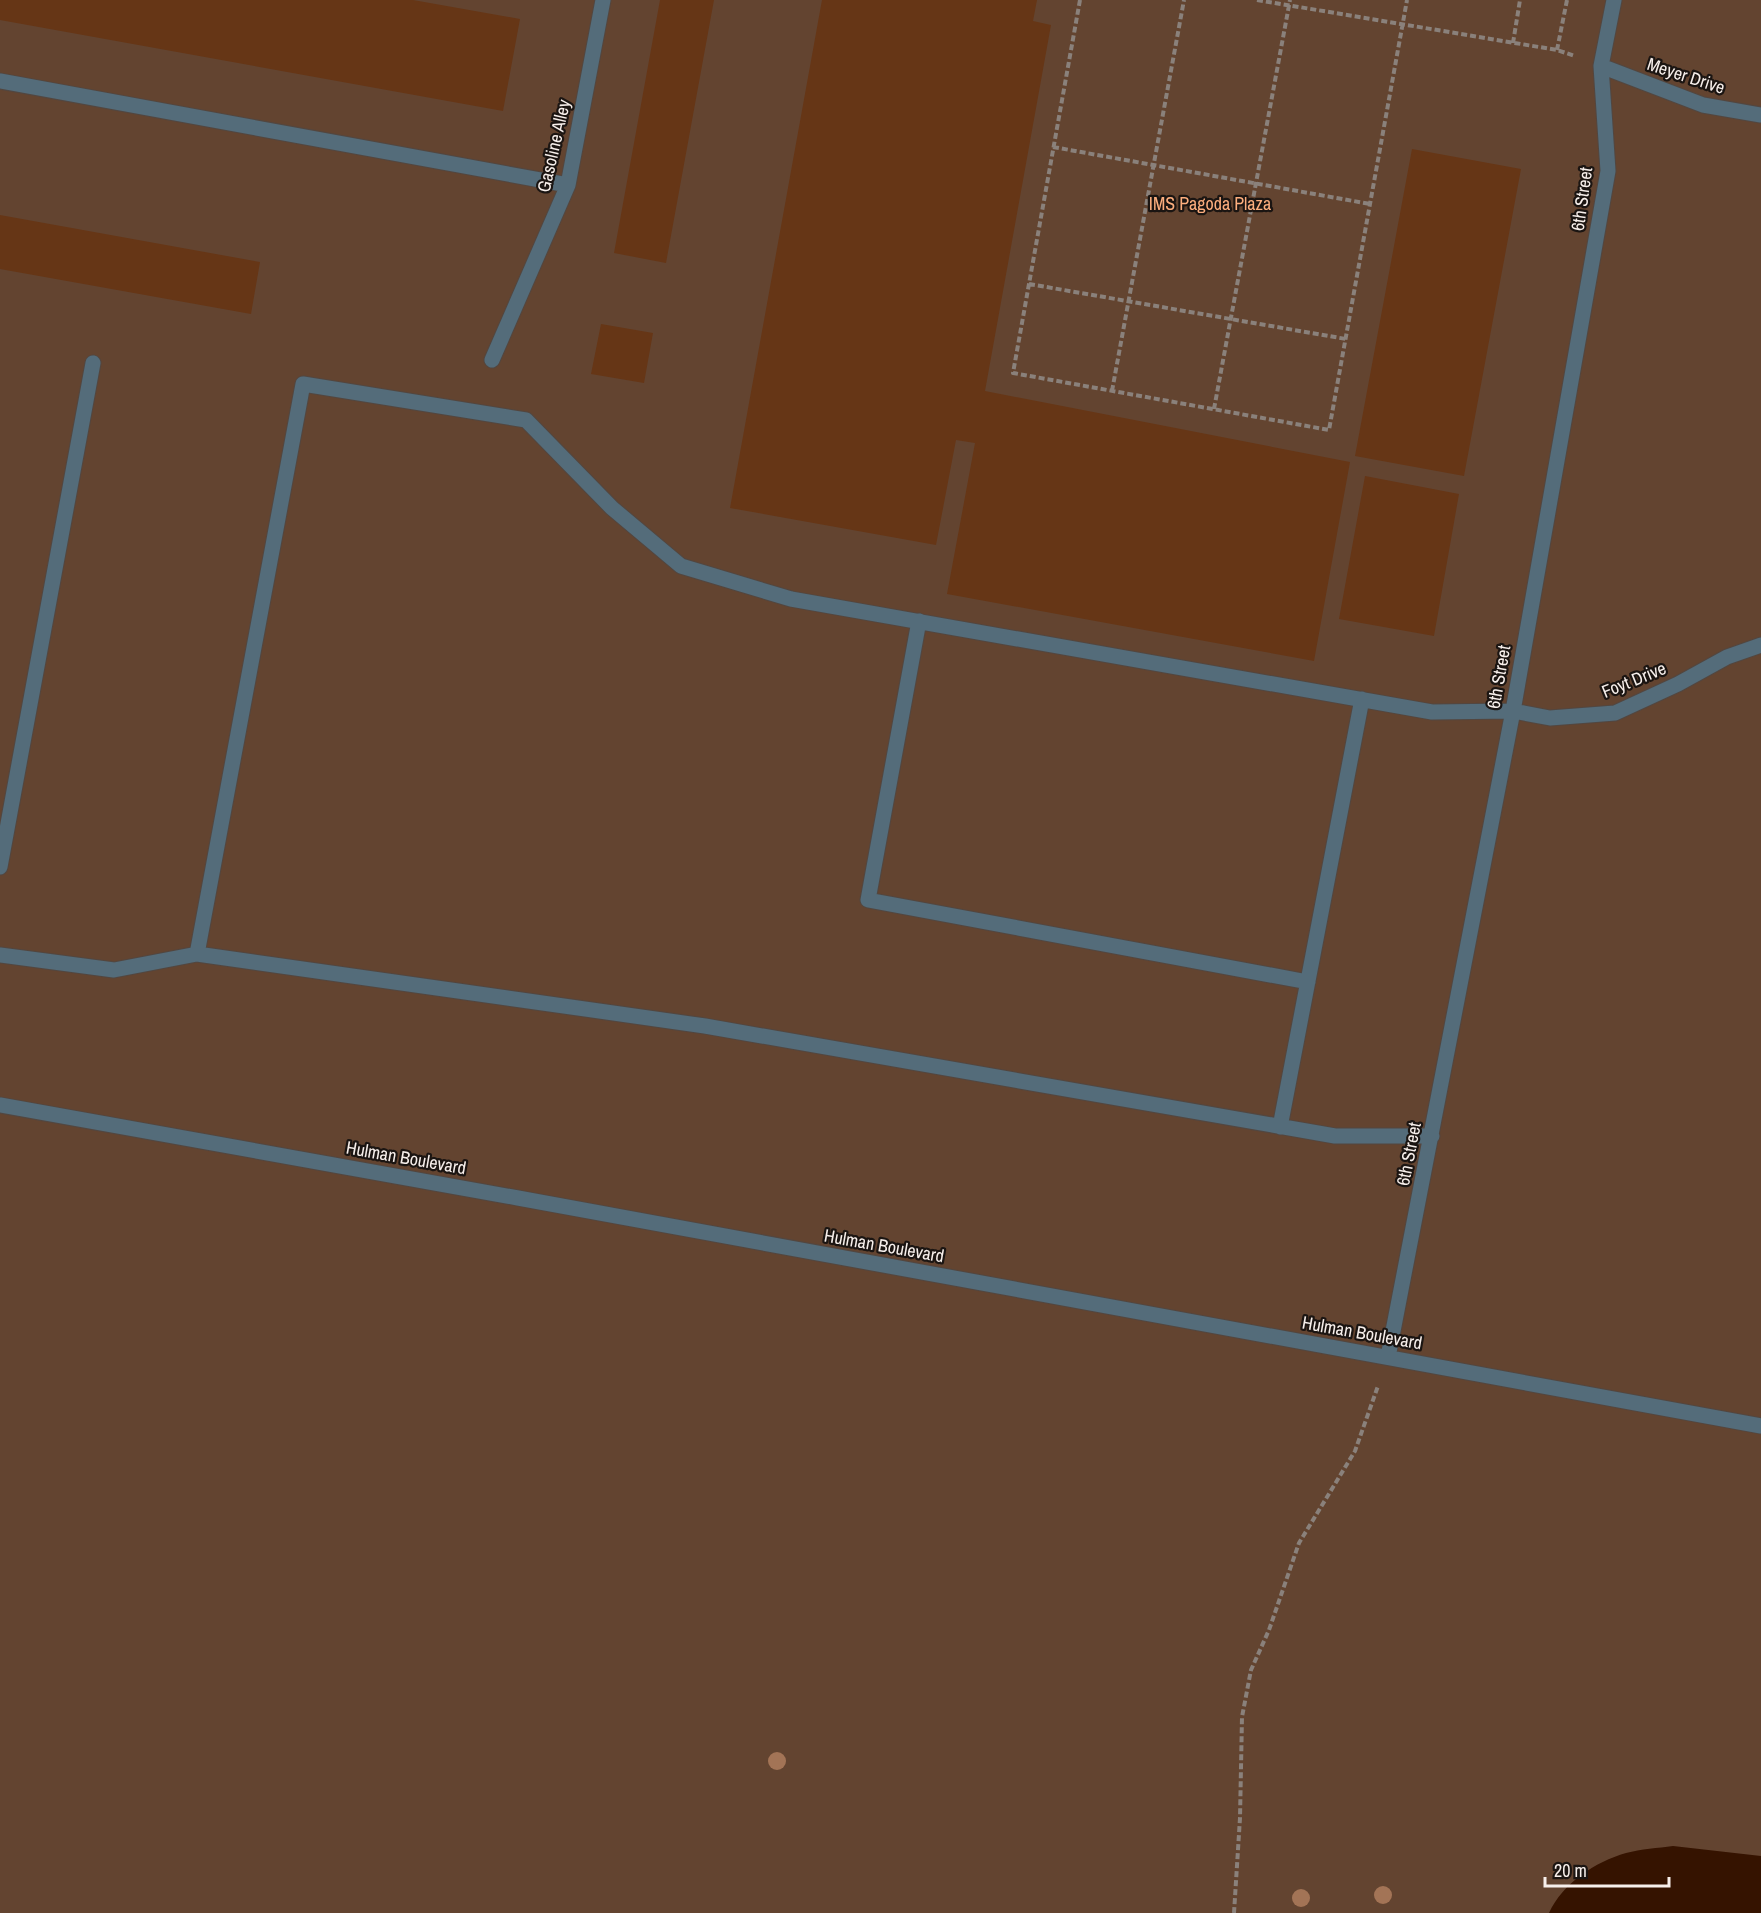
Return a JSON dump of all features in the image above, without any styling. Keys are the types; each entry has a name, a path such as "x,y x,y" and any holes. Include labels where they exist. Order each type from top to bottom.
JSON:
{"street":[{"name":"Gasoline Alley","path":"492,360 568,185 603,0"},
{"name":"6th Street","path":"1388,1357 1513,711 1608,171 1601,66 1614,0"},
{"name":"Meyer Drive","path":"1601,66 1702,105 1761,116"},
{"path":"0,81 568,185"},
{"path":"0,867 93,363"},
{"name":"Foyt Drive","path":"197,954 303,384 526,420 612,508 681,566 791,599 1432,712 1513,711 1550,718 1615,713 1678,684 1727,657 1761,645"},
{"path":"919,621 868,900 1308,982"},
{"path":"1280,1127 1362,699"},
{"path":"0,954 114,970 197,954 705,1026 1335,1136 1432,1136"},
{"name":"Hulman Boulevard","path":"0,1105 1761,1426"}],"path":[{"path":"1080,0 1013,373 1329,430 1407,0"},
{"path":"1112,391 1184,0"},
{"path":"1257,0 1289,3 1557,50 1601,66"},
{"path":"1513,43 1520,0"},
{"path":"1557,50 1567,0"},
{"path":"1214,409 1289,3"},
{"path":"1053,147 1370,204"},
{"path":"1029,284 1346,339"},
{"path":"1234,1913 1240,1818 1242,1717 1251,1670 1269,1630 1299,1544 1355,1451 1388,1357"}],"green space":[{"name":"IMS Pagoda Plaza","path":"0,0 1761,0 1761,1913 0,1913"}],"shaded area":[{"path":"1673,1846 1761,1856 1761,1913 1549,1913 1571,1883 1603,1862 1632,1852"}],"building":[{"path":"0,0 413,0 520,19 503,111 0,20"},
{"path":"660,0 714,0 666,263 614,253"},
{"path":"822,0 1037,0 1033,21 1051,25 985,391 1350,462 1314,661 947,594 975,443 956,440 936,545 730,508"},
{"path":"1412,149 1521,169 1464,476 1355,456"},
{"path":"0,215 260,262 251,314 0,269"},
{"path":"601,324 653,333 644,383 591,374"},
{"path":"1365,476 1459,494 1434,636 1339,619"}]}
